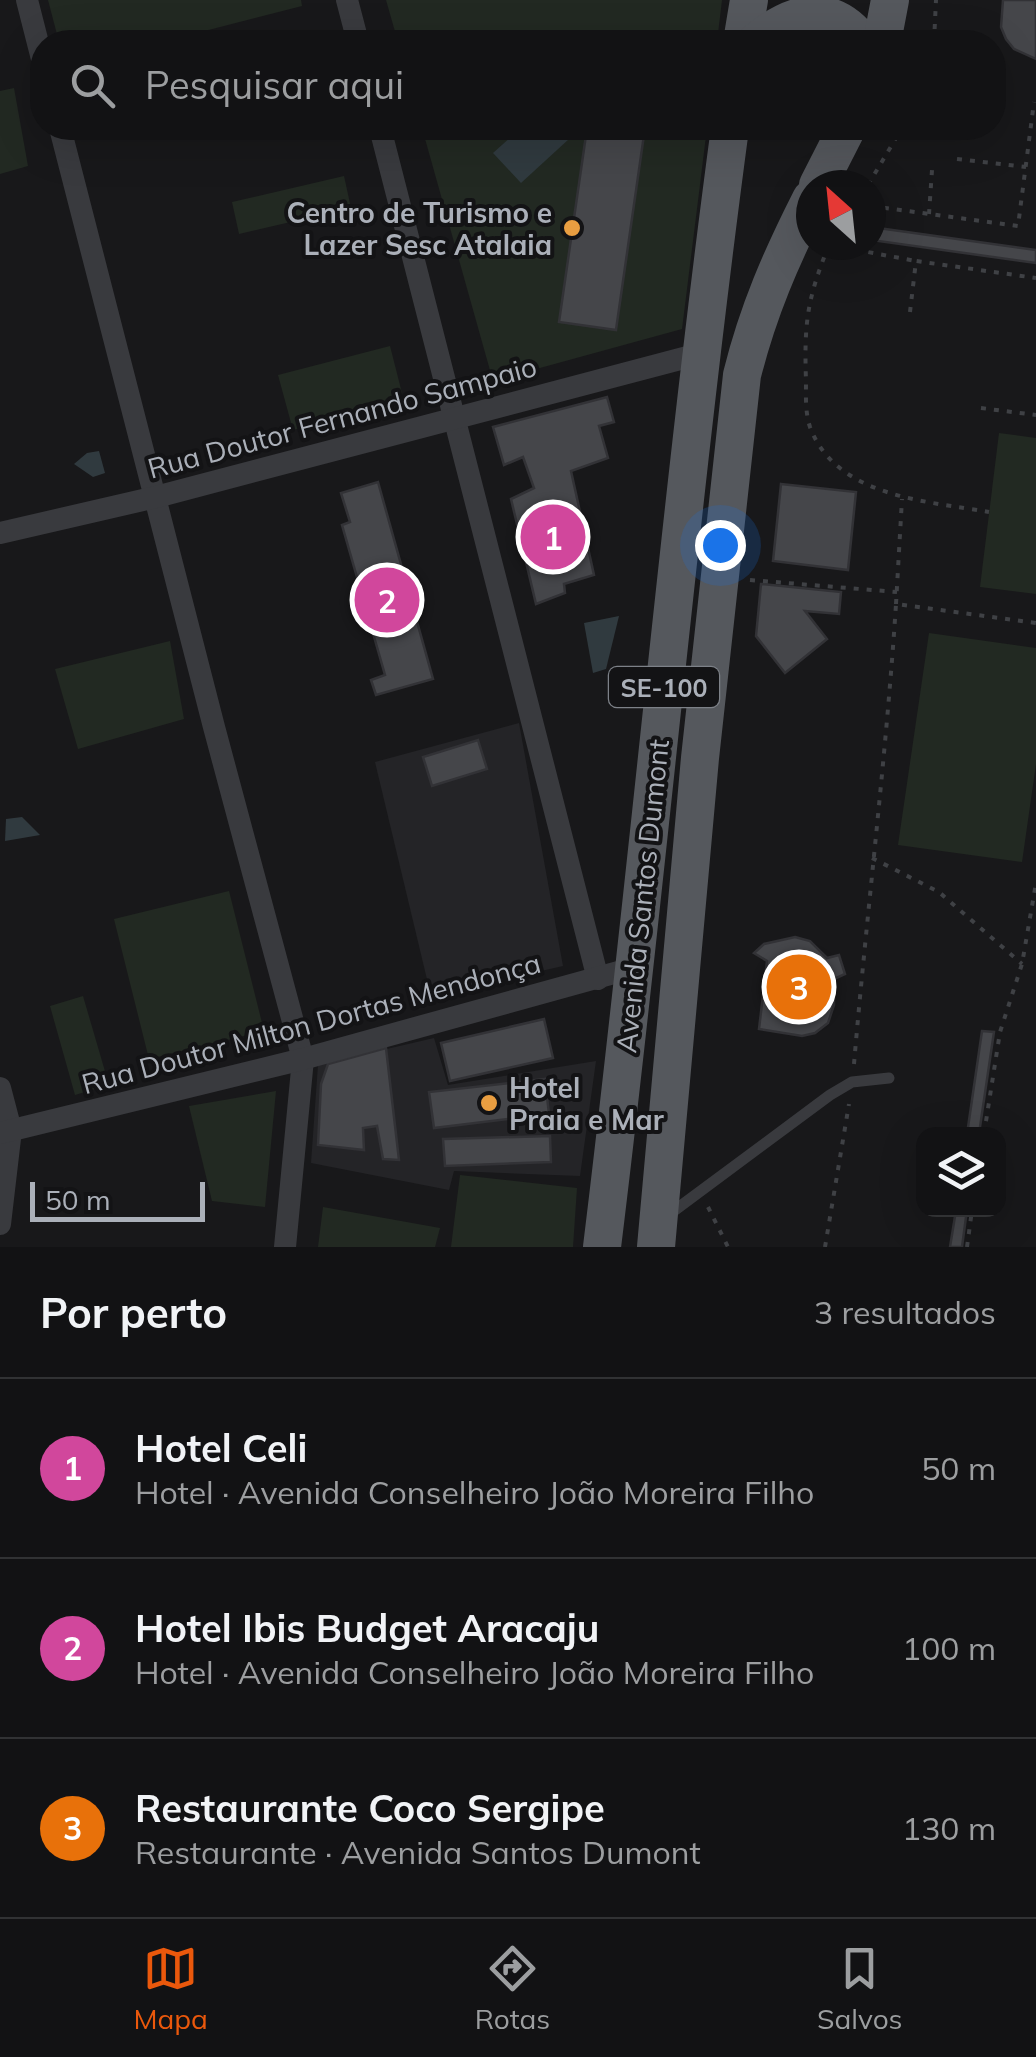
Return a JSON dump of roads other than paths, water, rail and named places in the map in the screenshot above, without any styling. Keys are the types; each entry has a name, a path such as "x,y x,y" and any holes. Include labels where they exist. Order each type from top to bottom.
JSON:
{"main road":[{"path":"744,30 748,0"},
{"path":"884,30 890,0"},
{"path":"770,30 808,12 826,12 841,19 851,30"},
{"name":"Avenida Santos Dumont","path":"602,1247 636,967 699,354 728,140"},
{"path":"826,170 841,140"},
{"name":"Avenida Santos Dumont","path":"657,1235 700,758 742,375 756,316 796,231"}],"street":[{"path":"27,0 35,30"},
{"path":"347,0 355,30"},
{"path":"63,140 304,1060 285,1247"},
{"path":"383,140 598,979"},
{"name":"Rua Doutor Fernando Sampaio","path":"0,533 156,497 699,354"},
{"name":"Rua Doutor Milton Dortas Mendonça","path":"5,1132 304,1060 636,967"},
{"path":"0,1088 5,1132 0,1224"}],"lane":[{"path":"657,1235 711,1182 830,1095 852,1082 889,1078"}],"place":[{"name":"Centro de Turismo e Lazer Sesc Atalaia","path":"572,228"},
{"name":"Hotel Celi","path":"553,537"},
{"name":"Hotel Ibis Budget Aracaju","path":"387,600"},
{"name":"Restaurante Coco Sergipe","path":"799,987"},
{"name":"Hotel Praia e Mar","path":"489,1103"}]}
